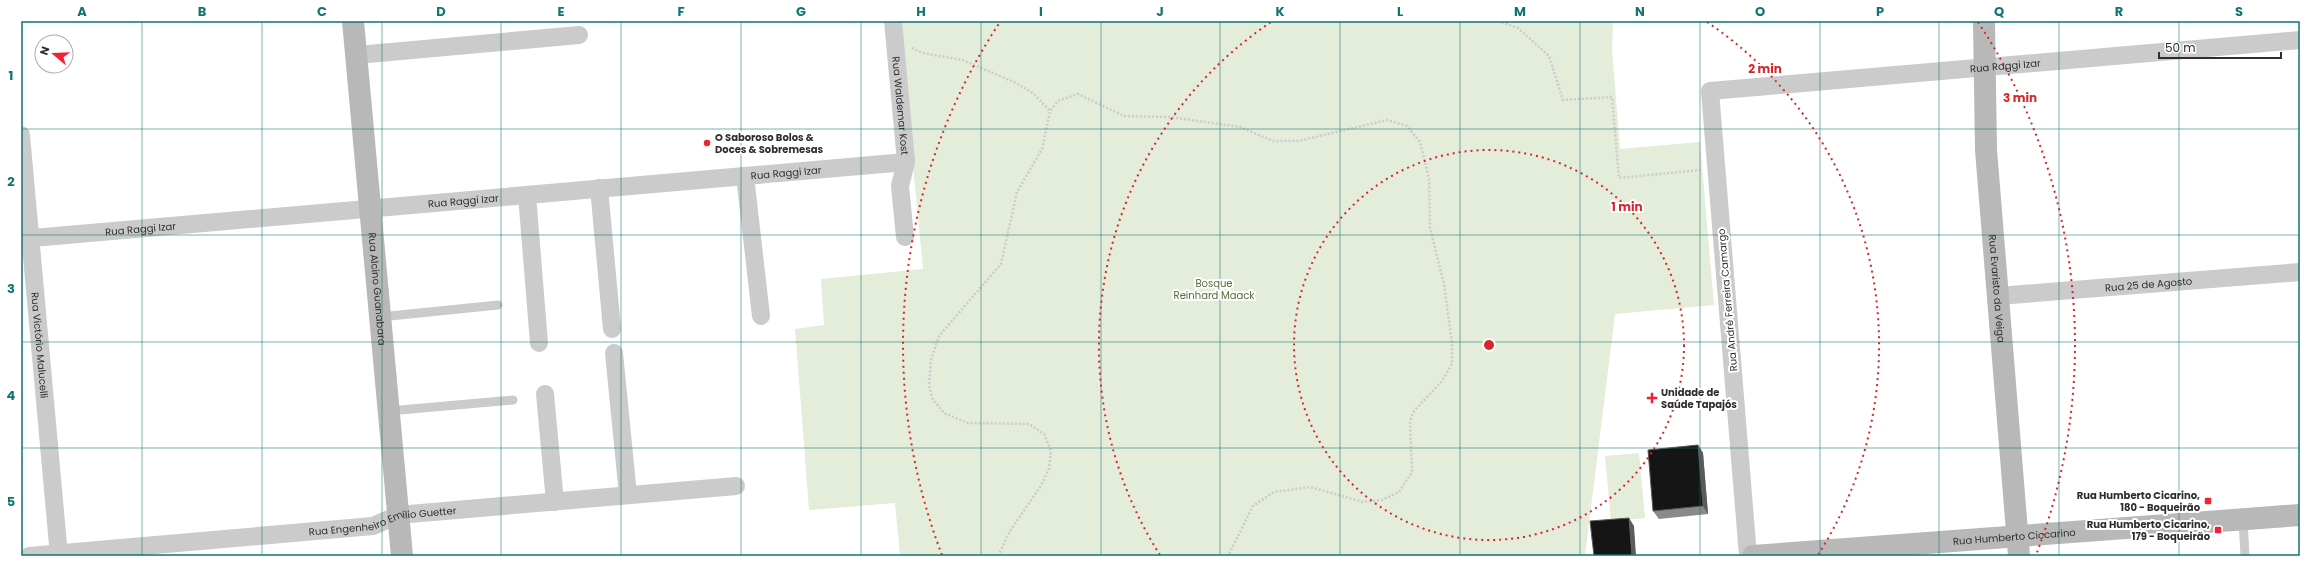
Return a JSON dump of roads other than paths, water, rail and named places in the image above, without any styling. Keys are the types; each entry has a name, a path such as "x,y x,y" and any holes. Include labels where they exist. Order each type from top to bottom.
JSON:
{"street":[{"name":"Rua Alcino Guanabara","path":"353,21 402,556"},
{"name":"Rua Waldemar Kost","path":"893,21 906,162 900,186 905,236"},
{"name":"Rua Evaristo da Veiga","path":"1984,21 1986,150 2018,546"},
{"path":"356,55 579,35"},
{"name":"Rua Raggi Izar","path":"1710,91 2300,40"},
{"name":"Rua André Ferreira Camargo","path":"1710,91 1748,556"},
{"name":"Rua Victório Malucelli","path":"21,135 26,238 59,555"},
{"name":"Rua Raggi Izar","path":"26,238 906,162"},
{"path":"745,176 761,316"},
{"path":"599,188 612,329"},
{"path":"527,195 539,344"},
{"name":"Rua 25 de Agosto","path":"1998,296 2300,272"},
{"path":"614,353 628,495"},
{"path":"545,394 555,502"},
{"name":"Rua Engenheiro Emílio Guetter","path":"28,556 59,555 373,526 398,515 736,486"},
{"name":"Rua Humberto Ciccarino","path":"1753,556 2018,546 2243,519 2300,515"}],"lane":[{"path":"380,317 498,305"},
{"path":"389,411 513,400"},
{"path":"2243,519 2245,556"}],"place":[{"name":"O Saboroso Bolos & Doces & Sobremesas","path":"707,143"},
{"name":"Unidade de Saúde Tapajós","path":"1652,398"},
{"name":"Rua Humberto Cicarino, 180 - Boqueirão","path":"2208,501"},
{"name":"Rua Humberto Cicarino, 179 - Boqueirão","path":"2218,530"}],"park label":[{"name":"Bosque Reinhard Maack","path":"1214,288"}]}
